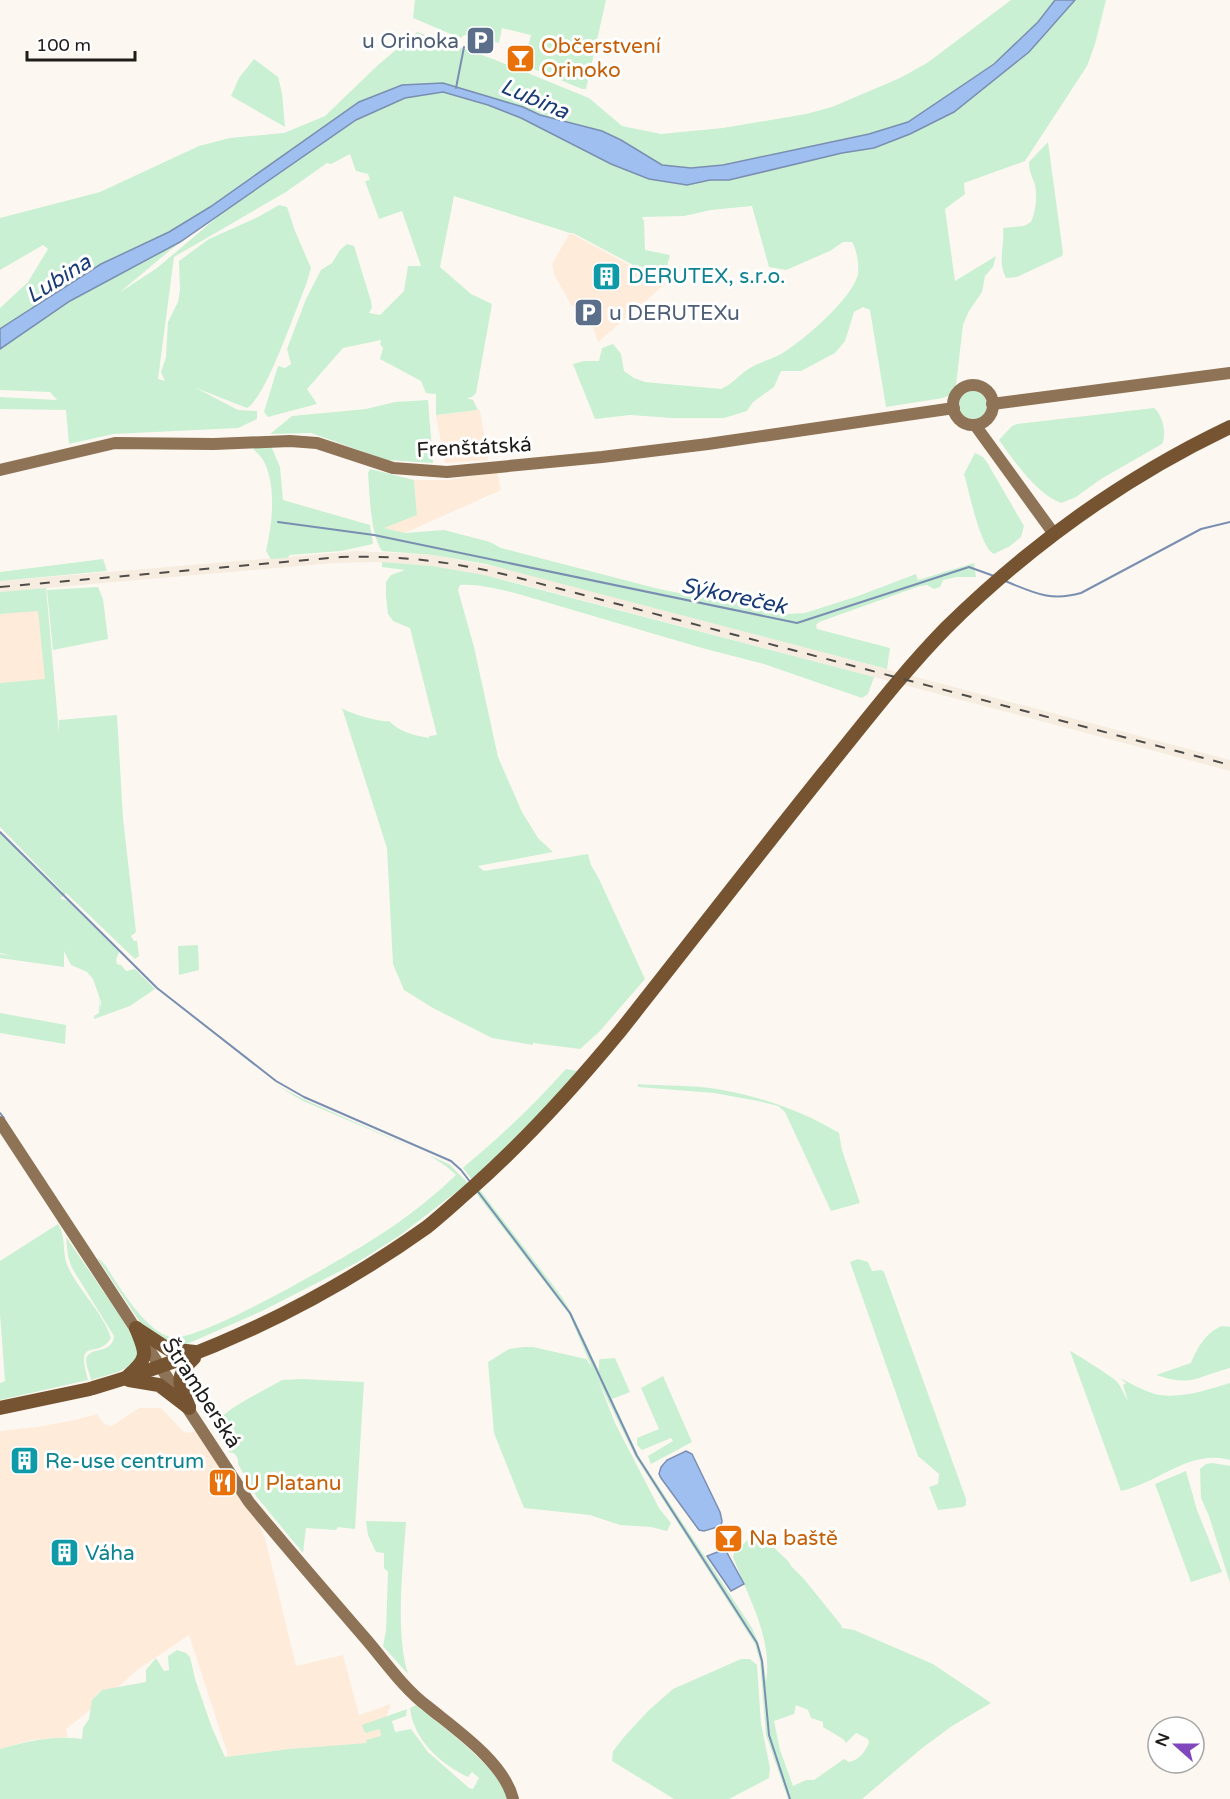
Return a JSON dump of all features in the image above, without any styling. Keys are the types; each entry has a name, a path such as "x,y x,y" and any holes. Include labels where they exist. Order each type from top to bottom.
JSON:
{"main road":[{"path":"992,404 1230,373"},
{"path":"975,425 988,418 992,404 985,390 970,386 957,393 954,408 961,421 975,425 1054,534"},
{"name":"Frenštátská","path":"0,470 114,443 214,444 266,441 309,442 393,468 447,471 602,457 708,444 954,408"},
{"path":"0,1408 92,1389 200,1353 277,1317 367,1266 428,1226 531,1133 605,1050 878,706 946,629 1000,579 1054,534 1167,459 1230,427"},
{"name":"Štramberská","path":"0,1122 249,1502 414,1696 465,1736 499,1772 511,1789 513,1799"},
{"path":"136,1328 171,1350 200,1353"},
{"path":"124,1379 144,1359 144,1349 136,1328"},
{"path":"189,1408 180,1386 179,1376 184,1367 200,1353"},
{"path":"124,1379 159,1385 189,1408"}],"shaded area":[{"path":"570,233 665,284 598,342 593,327 570,303 555,276 552,264"},
{"path":"480,410 488,460 445,463 436,415"},
{"path":"497,472 501,490 405,533 382,528 417,515 414,480 449,480"},
{"path":"357,551 433,555 512,570 1230,760 1230,771 510,581 432,566 376,562 334,563 0,592 0,581"},
{"path":"46,588 59,739 0,745 0,592"},
{"path":"139,1408 161,1408 184,1432 190,1433 195,1430 258,1521 265,1538 296,1666 343,1655 359,1715 391,1704 386,1717 390,1716 387,1742 289,1749 225,1757 228,1755 189,1635 137,1670 117,1688 102,1690 97,1694 92,1700 91,1709 66,1729 68,1737 32,1740 0,1749 0,1431 37,1427 97,1414 104,1424 112,1426"}],"green space":[{"path":"415,0 606,0 586,89 524,65 531,35 502,28 499,43 465,35 460,38 413,18"},
{"path":"1011,0 1055,0 1038,22 994,64 908,122 869,134 723,165 691,168 662,165 602,131 540,115 523,107 443,83 402,85 359,102 210,207 169,232 101,264 0,329 0,308 28,282 48,249 43,245 0,270 0,218 100,192 199,146 230,138 284,133 325,116 377,66 417,32 493,59 589,98 622,126 661,134 723,128 806,114 832,107 900,78 927,63"},
{"path":"1075,0 1106,0 1087,66 1025,161 964,183 965,194 945,209 955,281 996,256 993,267 985,276 982,292 963,325 956,385 950,395 943,398 886,407 870,310 863,307 854,312 845,341 835,353 801,371 781,371 774,387 753,402 747,411 724,418 630,415 595,419 573,364 599,361 602,348 613,344 621,354 624,371 634,378 645,382 721,389 751,368 790,348 837,307 854,284 858,274 857,257 852,242 843,242 830,251 786,270 769,267 752,206 711,210 684,216 642,217 645,250 670,255 663,281 573,233 454,196 440,267 471,294 492,304 476,393 467,398 473,400 478,410 436,415 436,394 426,393 421,381 380,359 383,348 380,344 381,340 343,348 307,389 317,404 268,417 264,412 278,366 285,368 291,364 287,349 306,299 321,270 332,263 340,250 347,244 354,246 371,301 372,308 369,313 380,315 404,291 408,266 421,266 402,211 379,219 365,181 370,180 368,174 356,171 350,154 331,164 327,163 286,192 174,257 158,379 165,381 161,372 166,357 168,322 178,302 180,290 179,261 209,239 279,205 287,207 311,268 272,370 255,400 247,408 196,388 238,410 257,411 257,419 238,428 113,434 69,444 66,410 0,409 0,397 57,400 50,392 0,390 0,349 70,301 180,242 119,293 157,268 222,213 356,120 405,98 443,92 488,105 521,118 611,164 649,179 687,185 710,180 729,180 842,153 874,148 910,134 954,112 1029,52"},
{"path":"254,59 278,77 285,127 231,96 239,78"},
{"path":"1048,142 1063,253 1062,256 1017,277 1006,278 1002,266 1003,228 1024,226 1031,222 1036,197 1029,162"},
{"path":"973,391 983,395 987,405 983,415 973,419 963,415 959,405 963,395"},
{"path":"428,400 433,463 387,460 311,433 270,434 292,416 366,409 395,402"},
{"path":"1154,408 1160,415 1163,425 1162,444 1101,479 1076,497 1061,503 1052,499 1035,485 999,440 1012,426 1017,424"},
{"path":"271,446 280,467 283,500 370,525 373,544 341,551 290,555 287,558 271,559 266,551 271,519 271,486 265,463 252,447"},
{"path":"975,453 983,457 988,464 1024,526 1021,537 994,554 984,541 964,474"},
{"path":"370,469 414,480 417,515 384,528 405,533 444,530 490,542 501,548 659,589 738,602 789,614 805,613 916,574 918,580 974,563 976,577 956,577 943,580 940,587 934,589 927,585 920,586 816,625 817,629 890,648 887,669 486,564 433,555 382,551 375,534 371,514 368,473"},
{"path":"103,559 107,571 0,581 0,572"},
{"path":"382,562 432,566 484,575 874,677 868,694 862,698 764,664 515,593 481,586 460,585 458,590 474,647 498,757 522,812 538,838 553,852 478,866 484,871 588,854 591,865 645,979 599,1032 580,1049 533,1043 533,1045 492,1038 433,1008 404,990 393,964 387,848 342,708 365,717 389,721 412,734 429,738 429,736 437,735 410,628 393,621 388,614 386,582 391,575 405,570 382,567"},
{"path":"98,587 103,599 108,639 53,650 47,590"},
{"path":"46,588 59,733 59,720 117,715 123,818 136,932 131,936 134,941 137,941 139,956 135,959 66,893 60,899 67,900 119,952 117,964 126,971 135,969 155,989 130,1006 94,1019 94,1016 99,1013 99,996 93,979 87,972 71,965 64,951 64,967 0,958 0,954 15,957 0,953 0,832 60,893 63,892 0,827 0,683 45,679 38,611 0,614 0,592"},
{"path":"198,945 199,970 179,975 178,946"},
{"path":"0,1013 66,1025 65,1044 0,1033"},
{"path":"566,1069 577,1071 530,1124 472,1180 463,1168 542,1095"},
{"path":"274,1084 303,1099 423,1153 303,1101"},
{"path":"638,1084 698,1087 733,1092 780,1105 825,1125 839,1133 842,1150 860,1203 831,1211 785,1112 778,1106 714,1093 638,1087"},
{"path":"429,1155 449,1164 468,1183 399,1236 358,1262 262,1311 187,1344 173,1345 142,1325 97,1258 105,1264 138,1312 154,1328 170,1337 186,1335 212,1326 280,1293 349,1254 409,1215 456,1175"},
{"path":"480,1190 562,1297 599,1371 599,1360 615,1358 630,1392 612,1399 638,1455 752,1628 762,1654 766,1682 766,1650 763,1634 733,1557 734,1553 751,1537 761,1541 764,1538 789,1562 842,1628 854,1630 933,1664 991,1703 952,1726 921,1749 862,1799 788,1799 766,1735 760,1662 755,1644 635,1456 598,1380 615,1423 659,1508 671,1523 667,1531 651,1527 620,1525 590,1515 524,1508 494,1433 488,1362 509,1349 533,1347 586,1359 592,1368 569,1314 476,1193","holes":["796,1705 808,1710 811,1718 823,1722 823,1727 846,1743 856,1733 868,1739 869,1743 856,1759 849,1762 844,1759 814,1780 806,1780 793,1786 780,1750 774,1721 794,1714"]},
{"path":"58,1224 69,1269 103,1320 111,1338 100,1348 89,1350 86,1353 84,1357 88,1380 0,1400 0,1383 5,1381 0,1314 0,1261"},
{"path":"66,1237 137,1344 137,1358 132,1365 91,1380 86,1362 88,1355 109,1346 114,1336 72,1268"},
{"path":"858,1259 868,1262 872,1271 882,1270 884,1272 966,1499 966,1505 963,1507 938,1510 929,1487 938,1484 939,1474 918,1456 850,1262"},
{"path":"1222,1326 1230,1327 1230,1368 1186,1380 1168,1379 1156,1375 1191,1363 1203,1341 1211,1332"},
{"path":"1070,1351 1115,1380 1128,1401 1123,1385 1126,1383 1120,1378 1150,1392 1169,1396 1195,1393 1230,1383 1230,1460 1201,1459 1121,1491"},
{"path":"663,1376 692,1442 651,1464 648,1456 673,1441 671,1438 642,1450 637,1445 637,1438 659,1429 641,1388"},
{"path":"282,1380 364,1382 355,1529 306,1528 303,1553 256,1496 235,1454 229,1452 214,1427 224,1415 251,1397"},
{"path":"1206,1464 1230,1466 1230,1583 1201,1498 1200,1469"},
{"path":"1186,1471 1197,1510 1222,1572 1191,1582 1155,1484"},
{"path":"366,1521 406,1522 401,1619 404,1657 408,1674 383,1646 386,1631 388,1572 384,1568 384,1553 376,1552 368,1535"},
{"path":"177,1650 190,1657 212,1728 225,1757 367,1743 366,1740 381,1736 380,1729 365,1733 362,1725 407,1709 406,1716 392,1721 395,1732 411,1729 428,1752 473,1789 479,1778 472,1772 468,1777 458,1772 438,1758 422,1740 416,1730 410,1708 416,1705 482,1761 503,1787 508,1799 0,1799 0,1749 41,1740 82,1739 83,1728 89,1719 92,1700 102,1690 146,1682 146,1670 156,1658 164,1671 169,1670 168,1656"},
{"path":"741,1659 750,1659 757,1665 761,1724 770,1768 769,1778 729,1799 674,1799 612,1761 613,1751 625,1736 673,1689"}],"water":[{"path":"1055,0 1075,0 1029,52 954,112 910,134 874,148 842,153 729,180 710,180 687,185 649,179 611,164 521,118 488,105 443,92 405,98 356,120 180,242 70,301 0,349 0,329 12,321 101,264 169,232 210,207 359,102 402,85 443,83 523,107 540,115 602,131 662,165 691,168 723,165 869,134 908,122 994,64 1038,22"},
{"path":"686,1451 692,1454 720,1512 721,1526 704,1531 699,1530 659,1474 667,1460"},
{"path":"725,1549 744,1584 731,1591 707,1556"}],"waterway":[{"path":"456,88 464,47"},
{"name":"Sýkoreček","path":"278,522 374,535 797,623 969,567 994,576"},
{"name":"Sýkoreček","path":"1005,581 1050,596 1070,596 1081,593 1201,529 1230,522"},
{"path":"0,832 157,988 276,1081 304,1097 451,1161 471,1183"},
{"path":"0,1113 4,1118"},
{"path":"476,1189 570,1313 637,1456 757,1643 762,1661 769,1735 790,1799"}],"railway":[{"path":"0,587 341,557 406,558 448,563 511,576 1230,765"}],"place":[{"name":"u Orinoka","path":"480,41"},
{"name":"Občerstvení Orinoko","path":"520,58"},
{"name":"DERUTEX, s.r.o.","path":"607,276"},
{"name":"u DERUTEXu","path":"588,313"},
{"name":"Re-use centrum","path":"24,1461"},
{"name":"U Platanu","path":"223,1483"},
{"name":"Na baště","path":"728,1538"},
{"name":"Váha","path":"64,1553"}],"water label":[{"name":"Lubina","path":"535,98"},
{"name":"Lubina","path":"58,278"}]}
